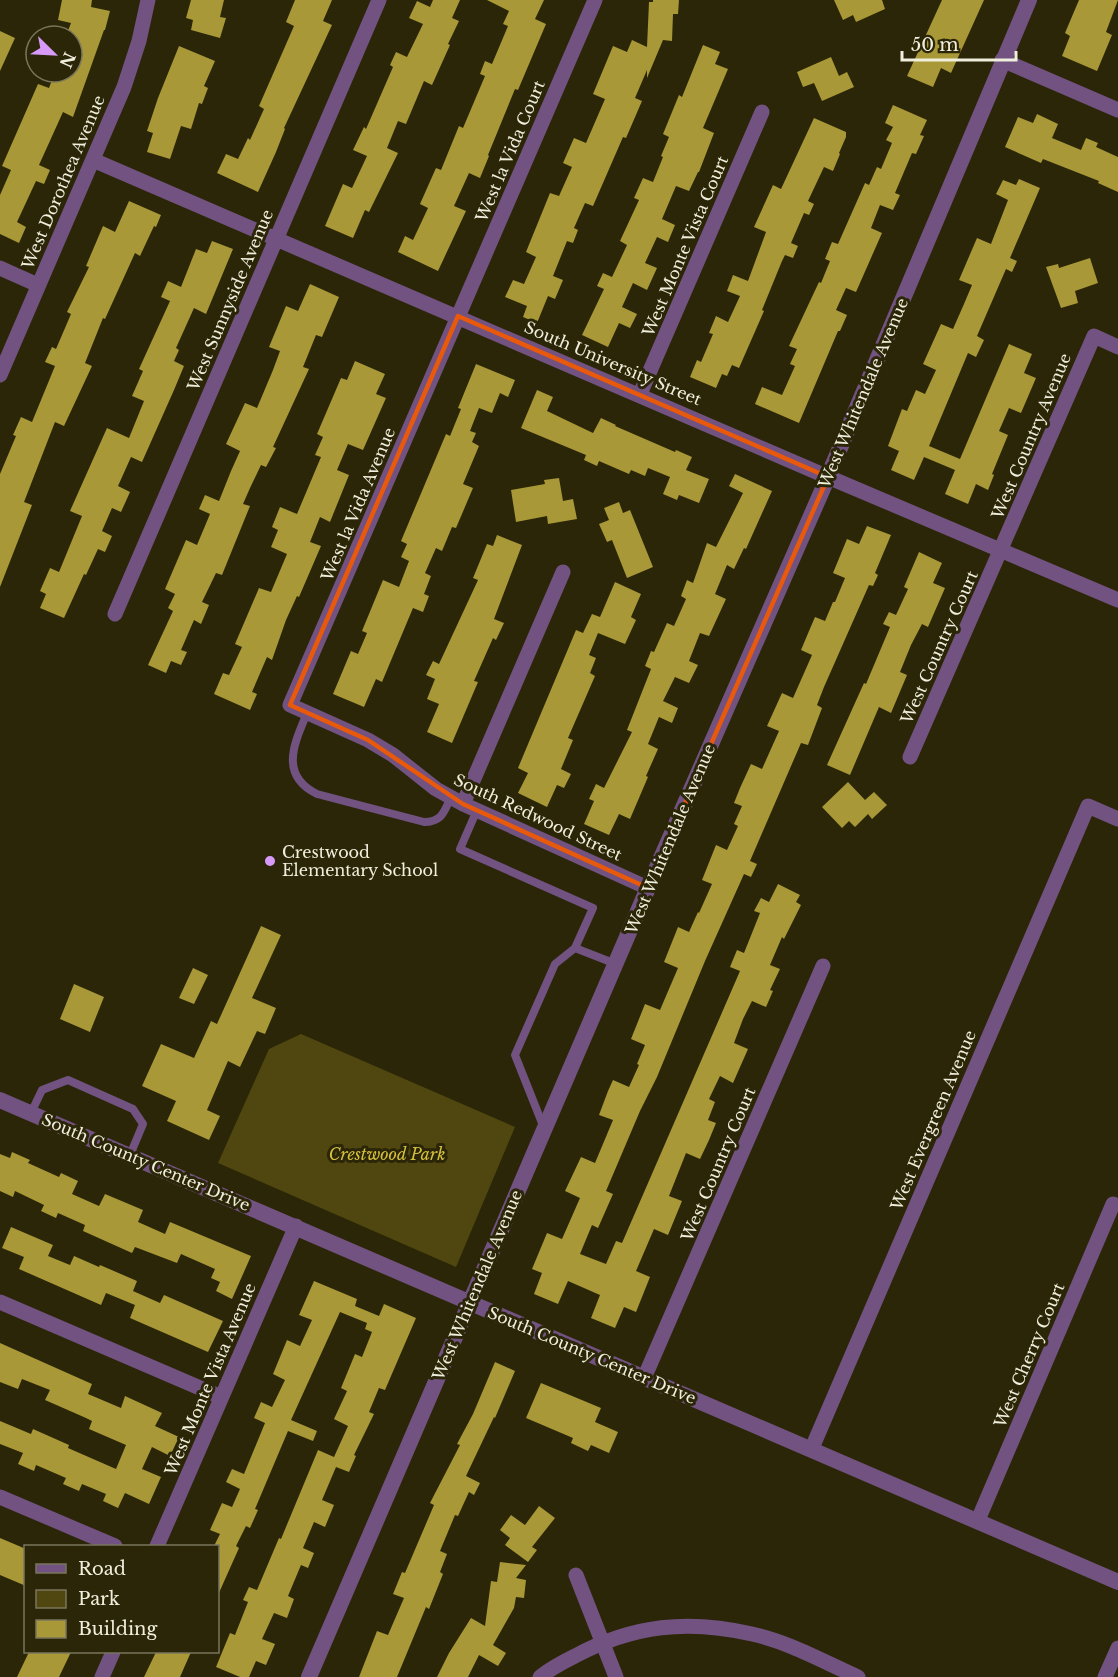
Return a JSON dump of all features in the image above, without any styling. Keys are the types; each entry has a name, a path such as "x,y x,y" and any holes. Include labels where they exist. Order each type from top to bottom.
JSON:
{"street":[{"name":"West Dorothea Avenue","path":"0,375 124,87 139,41 148,0"},
{"name":"West Sunnyside Avenue","path":"115,614 379,0"},
{"name":"West la Vida Court","path":"458,316 595,0"},
{"name":"West Whitendale Avenue","path":"309,1677 648,888 828,477 1029,0"},
{"path":"1002,60 1118,110"},
{"name":"West Monte Vista Court","path":"640,394 762,112"},
{"name":"South University Street","path":"93,160 1118,600"},
{"path":"0,268 38,285"},
{"name":"West la Vida Avenue","path":"290,705 458,316"},
{"name":"West Country Avenue","path":"1000,551 1094,336 1118,347"},
{"name":"West Country Court","path":"910,757 1000,551"},
{"path":"464,804 563,572"},
{"name":"South Redwood Street","path":"290,705 368,740 393,755 436,789 464,804 648,888"},
{"name":"West Evergreen Avenue","path":"812,1448 1088,806 1118,819"},
{"name":"West Country Court","path":"645,1376 823,966"},
{"name":"South County Center Drive","path":"0,1100 296,1226 469,1303 645,1376 1118,1582"},
{"name":"West Cherry Court","path":"978,1520 1113,1204"},
{"name":"West Monte Vista Avenue","path":"157,1545 296,1226"},
{"path":"0,1302 221,1397"},
{"path":"0,1497 113,1545"},
{"path":"576,1575 616,1677"},
{"path":"540,1677 602,1642 637,1631 666,1627 726,1629 754,1634 858,1677"},
{"path":"1105,1677 1118,1648"},
{"path":"102,1677 113,1653"}],"lane":[{"path":"308,713 294,749 292,764 298,779 306,788 317,794 424,822 434,822 464,804"},
{"path":"464,804 460,849 593,908 575,948 555,964 515,1055 544,1130"},
{"path":"575,948 616,964"},
{"path":"31,1113 42,1090 68,1080 133,1108 142,1125 130,1155"}],"highlighted area":[{"path":"458,316 828,477 648,888 463,804 368,740 290,705"}],"green space":[{"name":"Crestwood Park","path":"301,1034 515,1127 456,1267 218,1163 269,1049"}],"building":[{"path":"62,0 92,0 91,7 110,11 73,117 63,112 39,165 50,170 44,184 36,181 17,222 26,227 19,243 0,234 0,195 11,170 2,166 38,84 49,88 50,84 84,84 84,24 71,24 58,20"},
{"path":"191,0 224,0 220,17 226,18 220,38 191,30 193,20 186,18"},
{"path":"295,0 332,0 323,21 332,25 284,128 258,192 217,173 226,154 238,159 248,138 250,140 264,109 259,106 294,26 286,22"},
{"path":"433,0 460,0 452,18 459,21 432,85 424,81 406,124 398,121 387,148 398,153 369,212 365,210 353,238 325,226 343,184 352,188 367,156 353,150 364,127 366,129 393,67 390,65 396,52 407,57 423,24 409,18 417,1 430,7"},
{"path":"487,0 544,0 535,19 546,24 518,90 515,89 480,178 469,173 454,206 466,211 438,271 398,252 405,236 413,240 428,208 420,204 436,168 441,170 459,126 463,128 485,76 480,74 485,61 492,64 508,26 503,24 509,11"},
{"path":"679,0 678,14 673,14 672,41 663,40 647,78 647,70 635,98 642,101 626,138 623,137 593,206 585,203 574,228 578,230 573,243 567,241 553,276 563,280 555,299 548,296 537,323 523,317 527,306 505,297 513,280 524,284 536,257 526,252 550,193 559,196 572,167 563,163 574,138 586,143 605,99 593,94 613,46 627,52 632,40 647,47 649,2"},
{"path":"834,0 882,0 885,9 856,22 853,15 843,20"},
{"path":"942,0 984,0 951,73 941,68 933,87 907,76"},
{"path":"1079,0 1118,0 1106,32 1112,35 1097,71 1062,56 1070,36 1065,33"},
{"path":"0,31 15,38 0,71"},
{"path":"703,45 720,52 715,64 728,69 703,128 714,133 689,191 676,186 662,219 675,225 668,242 657,237 645,263 657,268 647,290 633,283 622,307 637,314 630,328 619,323 608,347 582,335 604,289 597,286 603,273 612,277 627,245 620,241 639,200 634,198 643,178 653,182 669,137 663,134 679,95 682,97"},
{"path":"179,46 215,61 204,86 208,88 202,104 199,103 191,129 181,126 170,159 147,152 153,133 147,131"},
{"path":"831,57 839,76 847,72 854,87 822,101 814,83 803,87 797,72"},
{"path":"893,105 927,120 920,135 924,136 916,154 912,153 895,193 900,195 893,210 880,205 871,228 882,233 856,292 846,288 836,310 847,315 799,423 755,404 762,387 782,395 795,366 790,364 797,349 789,346 819,282 821,283 830,261 825,259 832,242 838,244 865,183 869,185 877,167 881,169 892,143 886,140 893,127 885,123"},
{"path":"1037,114 1058,124 1052,138 1081,150 1086,138 1098,143 1096,147 1118,157 1118,192 1098,183 1099,181 1043,159 1041,163 1005,147 1018,117 1033,123"},
{"path":"814,118 846,132 840,154 833,171 824,167 808,201 814,204 809,215 804,213 791,243 798,246 793,258 785,255 782,261 762,310 764,311 739,368 732,365 727,376 722,374 716,388 690,377 697,360 701,362 713,334 709,333 716,316 728,322 740,296 727,291 733,275 748,281 766,232 754,227 773,185 781,189"},
{"path":"1019,179 1040,188 1010,258 1017,261 1012,272 1006,269 977,336 984,340 976,357 968,353 929,446 960,459 1009,344 1032,354 1024,373 1036,378 1021,413 1009,408 999,431 1008,435 988,490 976,484 968,504 945,494 955,470 924,457 914,480 891,470 899,451 888,446 902,409 907,411 916,390 925,394 936,370 923,364 941,324 953,329 964,304 972,285 959,280 977,238 991,244 1008,200 996,194 1003,180 1016,185"},
{"path":"129,201 161,215 140,256 135,253 105,319 103,318 85,363 92,366 64,426 55,422 24,502 32,505 0,587 0,474 16,436 13,435 21,417 32,422 55,366 45,362 52,347 56,349 71,314 67,312 89,267 86,266 103,226 115,232"},
{"path":"212,241 233,249 206,314 194,308 176,348 179,350 174,361 184,366 142,462 131,457 118,486 130,492 121,512 112,508 102,531 112,536 105,552 98,549 64,618 40,608 46,594 40,591 50,568 59,572 82,516 70,511 107,428 129,438 144,401 132,396 143,371 139,369 170,301 161,297 168,281 181,287 196,249 207,253"},
{"path":"1090,258 1098,283 1075,291 1078,303 1061,308 1046,267 1058,264 1059,268"},
{"path":"310,284 339,297 322,337 316,335 303,367 309,369 273,447 276,448 266,467 261,465 243,504 250,506 222,575 216,573 202,602 209,605 201,624 194,620 181,650 187,652 181,665 171,661 166,673 148,665 173,611 168,608 175,594 165,589 186,540 197,545 210,514 199,509 205,495 219,501 240,451 226,444 245,403 257,408 280,351 269,347 286,306 298,311"},
{"path":"355,361 385,374 376,394 386,398 363,450 348,444 337,470 349,475 330,522 320,517 310,542 321,546 299,597 297,596 286,620 272,660 267,657 252,692 257,694 250,710 214,694 223,673 229,675 242,647 235,644 259,588 271,592 287,554 271,547 278,530 272,527 280,507 297,514 321,457 315,455 323,437 317,434 341,378 347,380"},
{"path":"476,364 515,380 508,397 500,393 492,413 479,408 470,431 476,433 472,442 479,446 463,484 473,488 456,528 452,527 442,551 436,548 425,573 431,576 424,594 429,596 423,612 413,608 382,682 376,679 364,707 333,694 351,651 358,654 367,633 362,631 383,580 399,587 409,561 401,557 407,544 401,541 446,434 450,436 461,409 458,408"},
{"path":"537,390 553,397 547,411 593,433 601,418 675,452 676,450 692,457 686,470 709,479 699,503 679,495 677,500 663,494 670,477 648,468 645,476 631,470 629,474 599,461 597,466 584,460 586,455 521,428"},
{"path":"735,474 772,491 746,549 744,548 734,569 727,565 715,594 726,599 709,636 700,633 689,661 698,665 689,683 675,677 663,701 678,708 672,723 659,717 648,744 658,749 630,819 619,814 609,835 584,824 594,801 589,799 596,784 604,788 632,732 627,730 651,669 645,666 651,651 654,652 667,623 674,626 686,599 681,596 687,580 693,583 707,543 716,547 743,493 729,486"},
{"path":"559,478 563,501 573,499 577,519 548,524 547,516 516,522 511,490 545,484 544,480"},
{"path":"619,502 623,513 630,510 653,567 627,578 612,540 607,542 599,524 609,520 604,508"},
{"path":"867,526 891,535 875,573 878,575 873,586 869,585 824,687 817,705 822,708 808,745 801,743 750,861 757,864 751,877 744,874 657,1077 640,1111 606,1191 613,1194 598,1228 592,1225 580,1254 606,1264 616,1241 622,1243 740,971 730,967 737,950 744,953 760,913 754,911 761,898 769,902 778,884 800,895 796,902 801,905 784,939 782,937 770,965 780,969 770,990 773,991 766,1007 752,1001 734,1043 748,1049 733,1083 720,1076 709,1099 715,1102 708,1120 716,1123 709,1140 700,1159 686,1153 669,1196 682,1201 668,1235 654,1229 636,1271 650,1277 636,1312 624,1307 615,1328 591,1318 600,1295 568,1281 558,1304 534,1294 542,1273 532,1269 547,1233 562,1239 580,1198 565,1191 581,1157 595,1163 613,1120 599,1115 608,1091 613,1080 629,1087 639,1065 637,1064 645,1045 631,1039 645,1004 660,1010 678,968 664,962 678,927 689,932 699,913 712,884 702,880 716,845 727,850 738,826 734,824 742,806 734,803 740,788 751,764 762,769 779,731 767,726 782,693 793,698 812,655 801,650 815,617 825,621 845,578 833,573 847,539 859,544"},
{"path":"497,535 522,545 494,619 504,623 496,640 493,638 474,681 478,682 452,743 427,732 439,704 427,699 435,679 426,675 433,661 439,664 478,580 473,578 487,544 493,546"},
{"path":"919,552 942,563 933,583 945,588 928,627 922,624 911,645 900,672 907,675 891,713 879,707 850,775 827,765 864,683 866,684 890,627 883,624 889,612 896,615 908,589 904,587"},
{"path":"615,582 641,594 631,617 636,620 625,644 598,633 589,655 596,658 590,673 595,676 568,738 573,740 561,769 571,774 564,788 557,785 547,807 518,793 528,773 518,768 576,630 583,633 592,614 600,617"},
{"path":"848,782 865,800 874,792 887,805 872,819 868,814 855,827 849,821 842,828 822,807"},
{"path":"261,926 281,935 252,998 276,1008 265,1034 257,1031 240,1067 228,1061 207,1110 220,1116 209,1140 167,1121 176,1101 142,1086 161,1044 194,1058 211,1021 217,1024"},
{"path":"193,968 208,975 194,1004 179,998"},
{"path":"74,984 104,997 90,1032 60,1019"},
{"path":"12,1152 30,1160 28,1163 59,1177 61,1173 78,1181 72,1194 99,1206 105,1194 143,1210 138,1222 165,1234 170,1222 251,1256 232,1299 216,1291 220,1282 211,1278 215,1269 181,1254 177,1263 135,1247 132,1253 83,1231 85,1225 58,1213 56,1218 41,1211 44,1205 15,1191 13,1197 0,1191 0,1154 10,1158"},
{"path":"11,1227 53,1245 48,1256 70,1265 74,1256 99,1267 100,1265 137,1281 133,1291 160,1303 164,1295 223,1321 208,1352 130,1318 135,1305 106,1293 101,1305 19,1269 24,1257 2,1248"},
{"path":"314,1281 357,1299 355,1306 379,1316 384,1304 416,1318 385,1390 379,1388 369,1412 374,1414 354,1455 356,1456 349,1472 336,1467 322,1500 334,1505 325,1527 314,1522 303,1548 314,1553 308,1568 301,1565 288,1596 294,1599 287,1618 274,1613 262,1639 275,1644 266,1665 256,1661 249,1677 240,1677 216,1667 230,1633 235,1635 248,1602 243,1600 249,1587 257,1590 279,1538 281,1539 318,1450 334,1457 348,1426 334,1419 347,1391 341,1388 355,1354 362,1357 372,1332 365,1329 367,1323 340,1312 291,1420 317,1431 313,1441 288,1431 255,1509 258,1510 250,1528 246,1526 236,1546 239,1548 219,1593 219,1545 214,1545 220,1534 210,1530 222,1503 232,1507 240,1489 226,1482 232,1469 244,1474 265,1423 254,1418 261,1402 272,1407 285,1380 273,1374 287,1340 300,1346 312,1320 299,1315"},
{"path":"0,1343 92,1384 88,1394 121,1408 125,1396 162,1413 155,1426 179,1437 170,1456 152,1447 142,1469 161,1477 149,1504 125,1493 118,1508 103,1501 106,1494 82,1484 79,1491 63,1484 66,1478 36,1465 34,1471 18,1464 23,1453 0,1444 0,1421 31,1434 33,1429 69,1445 68,1448 116,1469 126,1445 89,1429 92,1421 45,1400 50,1390 22,1379 18,1389 0,1382"},
{"path":"495,1362 515,1371 466,1476 480,1483 474,1495 469,1492 458,1516 455,1515 440,1551 447,1554 440,1572 443,1574 429,1609 426,1607 397,1677 359,1677 377,1631 388,1635 404,1598 393,1594 402,1572 405,1573 434,1505 430,1503 460,1445 457,1444 473,1414"},
{"path":"541,1383 601,1408 595,1422 618,1432 609,1453 591,1445 588,1451 571,1443 573,1438 526,1418"},
{"path":"539,1506 555,1518 532,1547 537,1550 528,1562 505,1545 510,1538 500,1530 511,1515 525,1525"},
{"path":"0,1538 24,1548 24,1585 0,1575"},
{"path":"500,1562 526,1565 516,1578 526,1580 524,1598 516,1597 514,1608 493,1645 506,1653 498,1666 479,1655 468,1677 437,1677 471,1618 485,1626 491,1581 497,1582"},
{"path":"29,1653 71,1653 59,1677 17,1677"},
{"path":"156,1653 191,1653 180,1677 144,1677"}],"place":[{"name":"Crestwood Elementary School","path":"270,861"}]}
